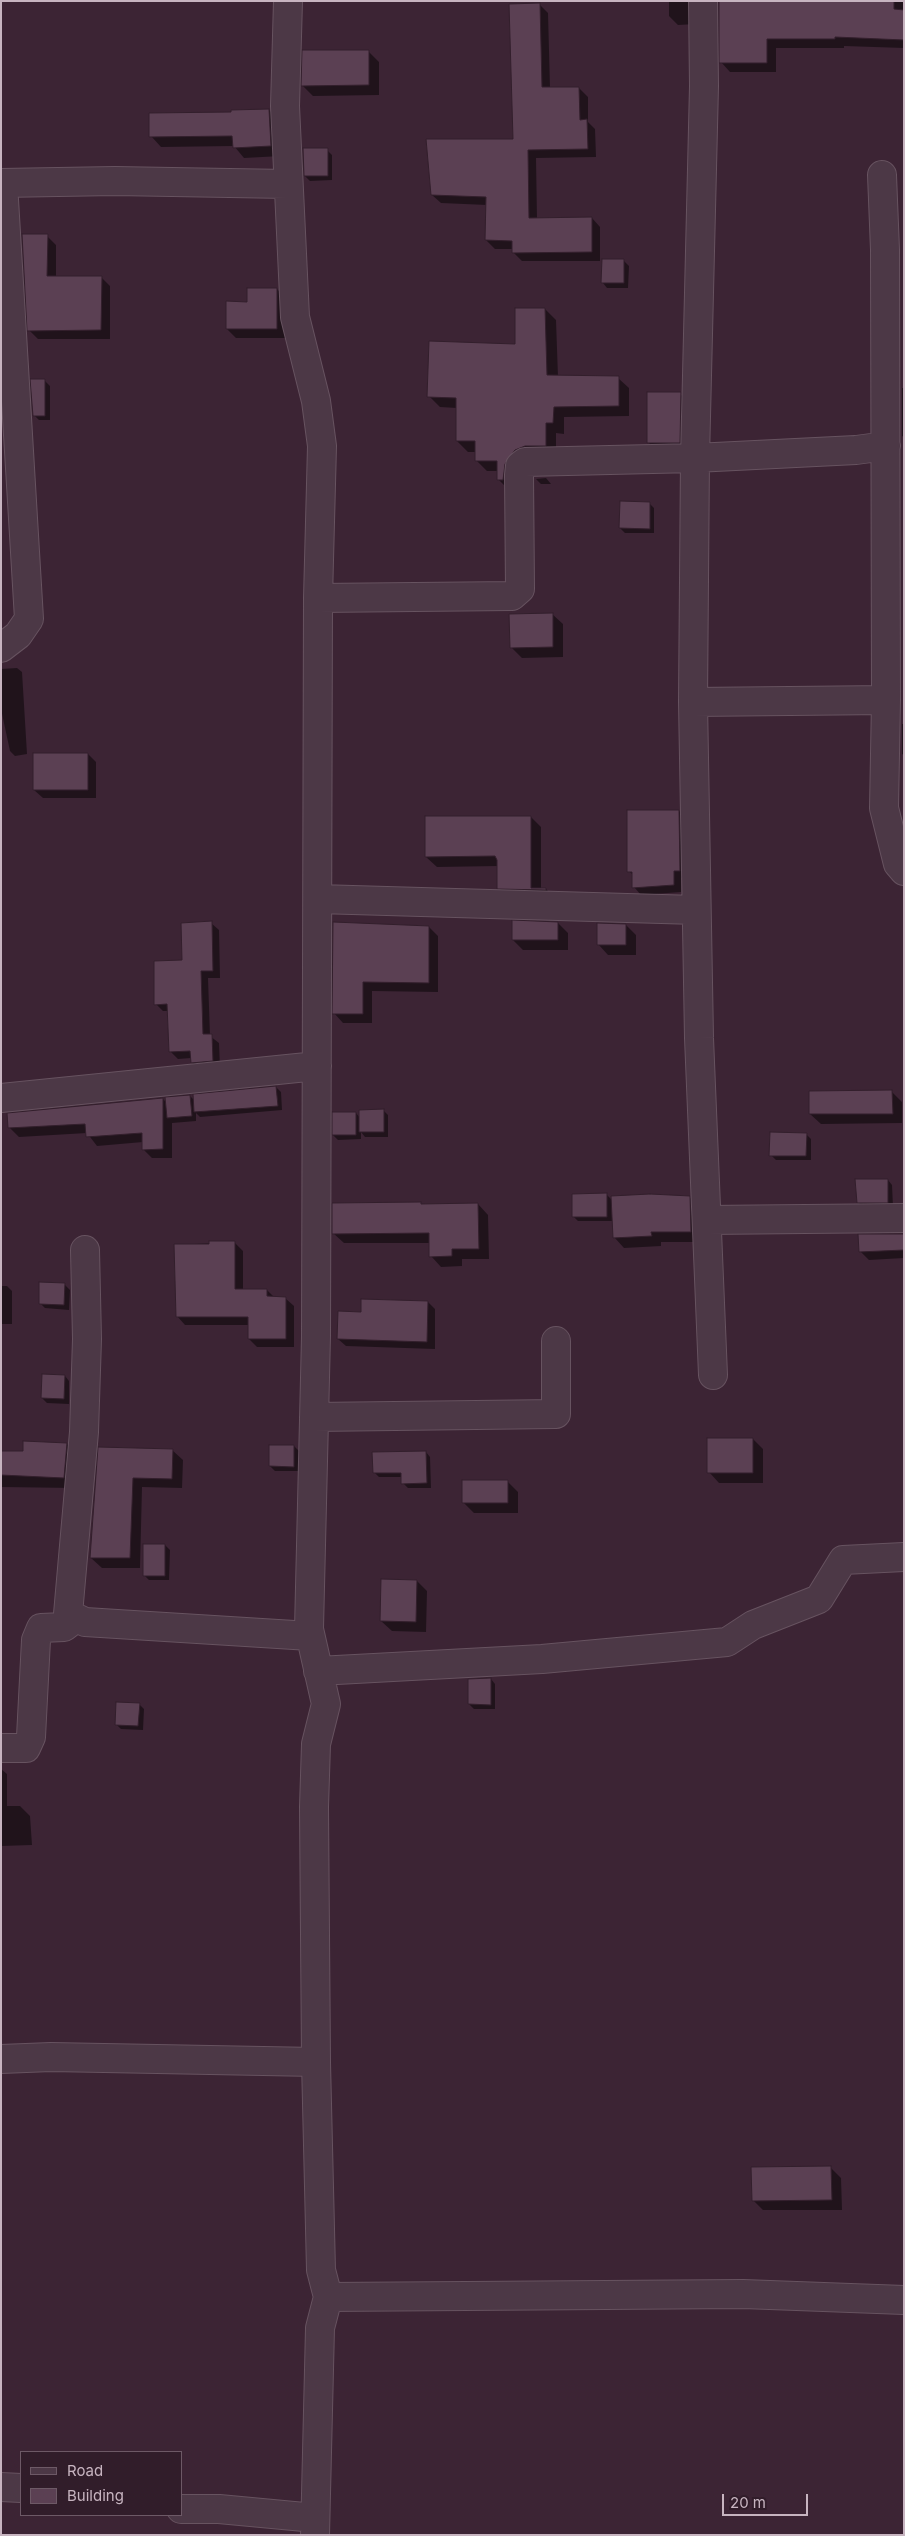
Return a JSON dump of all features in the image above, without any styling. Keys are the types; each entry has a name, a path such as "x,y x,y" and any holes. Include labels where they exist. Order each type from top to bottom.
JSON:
{"street":[{"path":"182,2509 218,2509 315,2526 320,2328 328,2297 321,2270 316,2062 316,1744 326,1704 310,1636 318,1066 318,598 322,446 316,401 295,317 287,184 285,106 288,1"},
{"path":"703,1 704,86 695,458 693,702 698,1038 713,1375"},
{"path":"882,174 885,250 886,446 884,808 898,864 904,871"},
{"path":"1,648 18,635 29,619 2,183 114,181 287,184"},
{"path":"318,598 512,596 520,589 519,475 520,466 525,462 695,458 856,450 886,446"},
{"path":"693,702 886,700"},
{"path":"318,899 696,910"},
{"path":"1,1098 318,1066"},
{"path":"706,1220 904,1218"},
{"path":"85,1250 87,1338 84,1432 68,1614 85,1622 310,1636"},
{"path":"314,1417 556,1414 556,1341"},
{"path":"318,1671 542,1659 727,1642 753,1625 819,1599 843,1560 904,1556"},
{"path":"1,1748 26,1748 31,1737 36,1640 41,1628 64,1627 76,1618"},
{"path":"1,2059 51,2057 316,2062"},
{"path":"328,2297 743,2294 904,2300"},
{"path":"1,2488 20,2488"}],"building":[{"path":"719,1 894,1 894,9 904,10 904,40 835,37 835,39 767,39 767,63 719,63"},
{"path":"540,3 542,87 579,87 580,120 587,119 588,149 528,150 529,218 592,217 592,252 512,253 512,241 485,240 486,197 431,195 426,139 513,139 509,4"},
{"path":"302,50 369,50 369,85 301,86"},
{"path":"269,109 271,146 233,148 232,136 149,137 149,113 231,112 231,110"},
{"path":"303,148 328,148 328,176 304,176"},
{"path":"22,234 48,234 47,276 102,276 101,330 27,331"},
{"path":"602,259 624,259 624,283 601,283"},
{"path":"247,288 277,288 277,329 226,329 226,301 247,302"},
{"path":"515,308 545,308 547,375 619,376 619,406 554,407 553,423 546,423 546,446 525,446 515,450 505,464 503,480 497,480 497,461 475,461 475,441 456,441 456,398 427,397 429,341 515,344"},
{"path":"30,379 45,379 45,416 33,416"},
{"path":"647,392 681,392 680,443 647,443"},
{"path":"620,501 650,502 650,529 619,528"},
{"path":"553,613 553,647 510,648 509,614"},
{"path":"33,753 88,753 88,790 33,790"},
{"path":"627,810 679,810 680,871 674,871 674,885 632,888 632,872 627,872"},
{"path":"425,816 531,816 531,888 546,888 546,890 497,889 497,860 495,856 425,857"},
{"path":"512,920 558,922 558,940 512,940"},
{"path":"212,921 213,971 201,971 203,1034 212,1034 213,1061 191,1063 190,1051 169,1052 167,1004 154,1005 154,961 182,960 181,923"},
{"path":"333,922 429,926 429,983 363,982 363,1014 332,1014"},
{"path":"597,923 626,924 626,945 597,945"},
{"path":"276,1086 278,1106 194,1112 193,1094"},
{"path":"892,1090 893,1114 809,1114 809,1091"},
{"path":"190,1095 192,1116 167,1118 165,1097"},
{"path":"163,1098 163,1149 142,1150 142,1133 86,1137 85,1124 8,1128 7,1113"},
{"path":"384,1109 384,1132 359,1132 359,1110"},
{"path":"332,1112 356,1112 356,1135 332,1135"},
{"path":"770,1132 807,1133 806,1156 769,1156"},
{"path":"855,1179 888,1179 888,1203 857,1203"},
{"path":"607,1193 607,1217 572,1217 572,1194"},
{"path":"650,1194 690,1196 691,1232 651,1232 652,1236 613,1238 611,1196"},
{"path":"421,1202 421,1204 478,1203 479,1249 452,1249 452,1256 429,1257 429,1233 332,1234 332,1203"},
{"path":"858,1234 904,1234 904,1250 859,1252"},
{"path":"209,1241 235,1241 235,1289 267,1289 267,1296 286,1297 286,1339 248,1339 248,1317 176,1317 174,1244 209,1244"},
{"path":"39,1282 65,1283 64,1305 39,1304"},
{"path":"361,1299 428,1301 427,1342 337,1339 338,1311 361,1312"},
{"path":"42,1374 65,1375 64,1399 41,1398"},
{"path":"707,1438 753,1438 753,1473 707,1473"},
{"path":"23,1441 67,1443 64,1478 1,1475 1,1451 23,1451"},
{"path":"269,1445 294,1445 294,1467 269,1466"},
{"path":"98,1447 173,1449 172,1479 133,1478 130,1558 90,1558"},
{"path":"426,1451 427,1483 401,1484 401,1473 373,1473 372,1452"},
{"path":"462,1480 508,1480 508,1503 462,1503"},
{"path":"143,1544 165,1544 165,1576 143,1576"},
{"path":"381,1579 417,1580 416,1622 380,1621"},
{"path":"491,1678 491,1705 468,1704 468,1679"},
{"path":"116,1702 140,1703 138,1726 115,1725"},
{"path":"831,2166 832,2200 752,2201 751,2167"}]}
